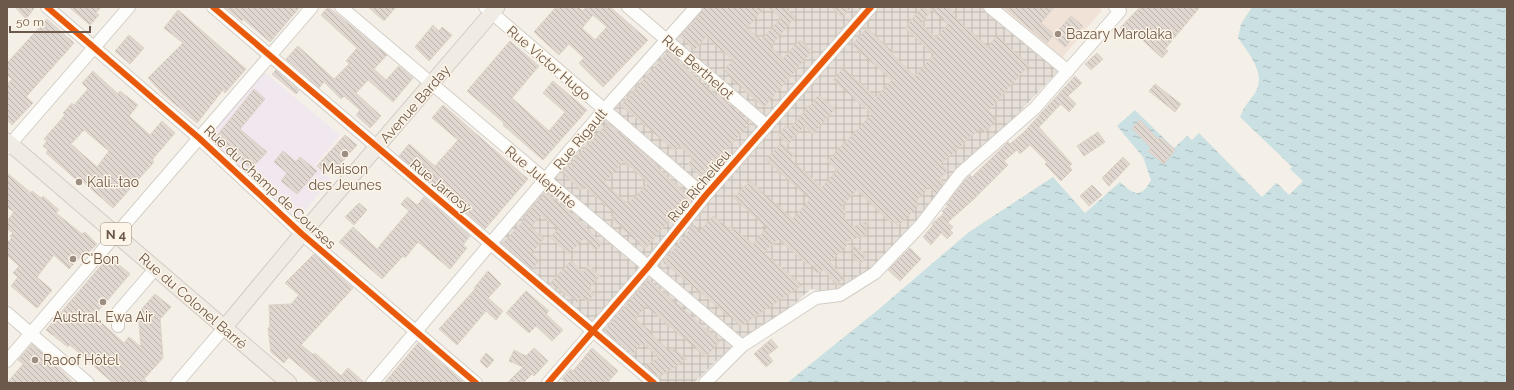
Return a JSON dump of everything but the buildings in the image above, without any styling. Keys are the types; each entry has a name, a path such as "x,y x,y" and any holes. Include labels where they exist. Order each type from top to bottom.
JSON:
{"main road":[{"name":"Avenue Barday","path":"224,328 302,234 432,84 491,9"},
{"name":"Rue du Colonel Barré","path":"8,144 116,234 288,383"}],"street":[{"name":"Rue du Champ de Courses","path":"47,7 199,138 302,234 476,383"},
{"path":"8,144 129,7"},
{"name":"Rue Jarrosy","path":"213,7 654,383"},
{"path":"7,360 312,7"},
{"name":"Rue Julepinte","path":"341,7 742,346"},
{"name":"Rue Berthelot","path":"628,7 767,126"},
{"name":"Rue Rigault","path":"372,383 546,181 604,110 696,7"},
{"name":"Rue Richelieu","path":"548,383 648,267 705,196 871,7"},
{"path":"990,7 1068,71"},
{"path":"705,383 742,346 816,298 840,295 875,273 921,224 961,174 1035,108 1068,71 1119,8"},
{"name":"Rue Victor Hugo","path":"491,9 604,110 705,196"},
{"path":"118,326 118,312 155,269"},
{"path":"7,313 88,383"},
{"name":"Avenue Barday","path":"177,383 224,328"}],"shaded area":[{"path":"702,7 986,7 1060,69 950,185 886,258 832,294 811,289 778,318 718,359 694,383 655,383 491,251"},
{"name":"Bazary Marolaka","path":"1001,7 1098,7 1102,10 1062,58"},
{"path":"263,71 340,135 315,165 331,179 298,219 205,139"}],"water":[{"path":"1252,7 1507,7 1507,383 787,383 879,309 969,232 1053,177 1085,213 1120,182 1133,192 1137,193 1144,190 1151,180 1143,157 1117,126 1135,110 1174,148 1187,136 1192,140 1199,133 1262,197 1292,167 1240,117 1255,93 1259,79 1255,64 1238,38 1241,24"}],"pier":[{"path":"1290,169 1303,181 1289,195 1276,182"}],"cycle path":[{"path":"47,7 199,138 302,234 476,383"},
{"path":"213,7 654,383"},
{"path":"548,383 648,267 705,196 871,7"}],"place":[{"name":"Bazary Marolaka","path":"1058,34"},
{"name":"Maison des Jeunes","path":"345,154"},
{"name":"Kali...tao","path":"79,182"},
{"name":"C'Bon","path":"73,259"},
{"name":"Austral, Ewa Air","path":"103,302"},
{"name":"Raoof Hôtel","path":"35,360"}]}
